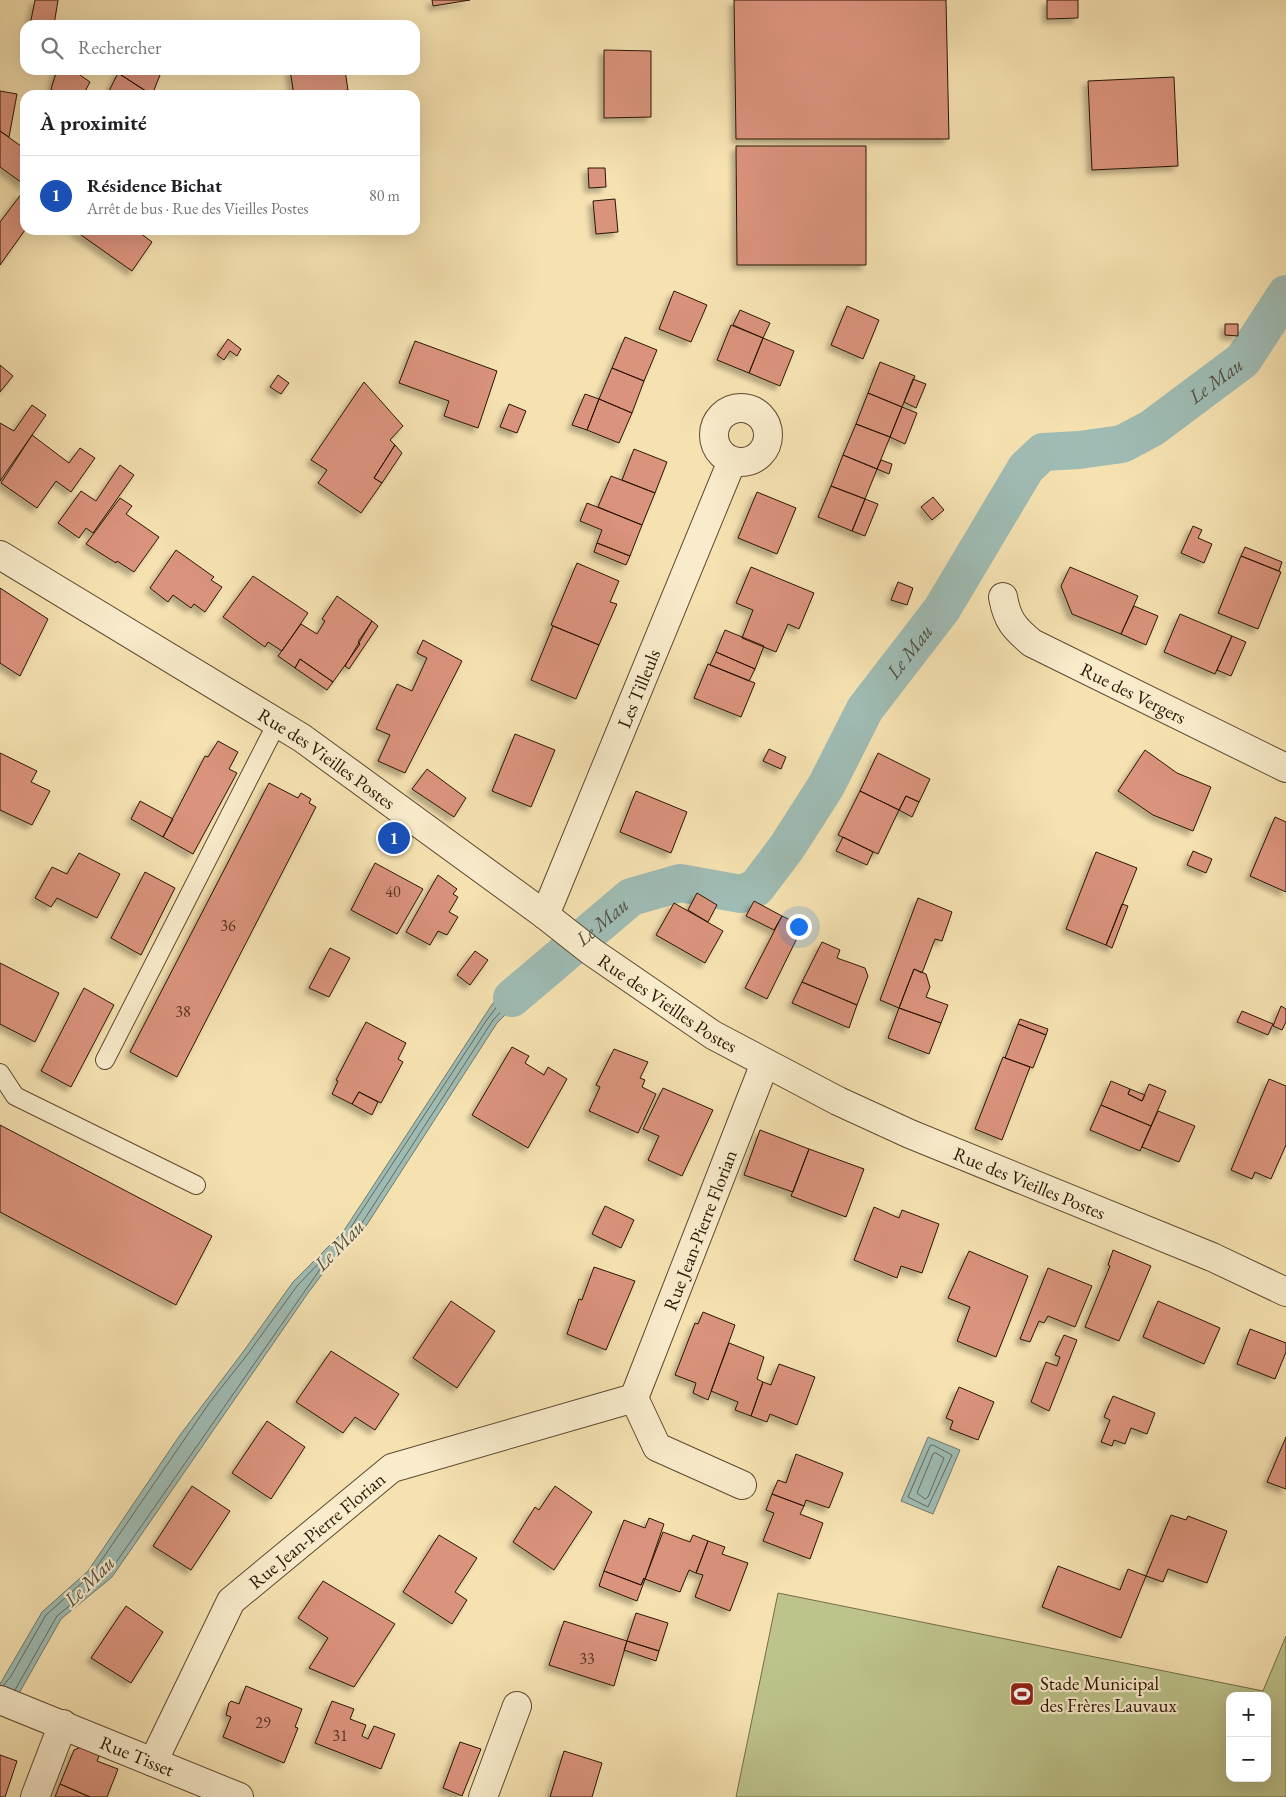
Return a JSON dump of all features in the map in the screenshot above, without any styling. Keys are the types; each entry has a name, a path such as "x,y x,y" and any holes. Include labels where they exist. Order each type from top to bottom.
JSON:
{"street":[{"name":"Les Tilleuls","path":"545,915 732,461"},
{"name":"Rue des Vieilles Postes","path":"0,555 302,738 545,915 592,952 698,1026 765,1063 910,1134 1212,1257 1286,1292"},
{"name":"Rue des Vergers","path":"1004,597 1007,615 1019,632 1032,643 1286,768"},
{"name":"Rue Jean-Pierre Florian","path":"153,1762 231,1601 392,1468 634,1398 765,1063"},
{"path":"634,1398 657,1447 742,1486"},
{"name":"Rue Tisset","path":"11,1704 239,1797"},
{"path":"483,1797 517,1706"},
{"path":"35,1797 63,1724"}],"lane":[{"path":"105,1060 278,723"},
{"path":"0,1073 15,1096 196,1185"}],"green space":[{"name":"Stade Municipal des Frères Lauvaux","path":"778,1593 1263,1691 1286,1636 1286,1797 736,1797"}],"water":[{"path":"541,956 559,971 522,998 497,1023 366,1226 332,1261 308,1293 112,1577 61,1619 14,1702 0,1698 0,1684 42,1612 88,1571 180,1435 293,1282 343,1232 491,1006 513,977"},
{"path":"928,1437 960,1450 933,1514 901,1501"}],"building":[{"path":"35,0 58,0 55,20 31,20"},
{"path":"432,0 470,0 433,6"},
{"path":"734,0 946,0 949,139 736,139"},
{"path":"1047,0 1078,0 1078,18 1047,19"},
{"path":"604,50 651,51 651,117 604,118"},
{"path":"55,75 80,75 90,82 86,90 51,89"},
{"path":"117,75 121,75 144,90 110,90"},
{"path":"121,75 160,75 154,90 144,90"},
{"path":"291,75 346,75 348,90 293,90"},
{"path":"1174,77 1178,166 1092,170 1088,81"},
{"path":"0,91 17,94 9,137 0,131"},
{"path":"0,131 20,145 20,181 0,167"},
{"path":"736,146 866,146 866,265 737,265"},
{"path":"588,168 605,168 606,187 589,188"},
{"path":"20,196 21,235 0,265 0,222"},
{"path":"615,199 618,232 596,234 593,201"},
{"path":"81,235 143,235 152,242 132,271"},
{"path":"674,291 707,305 691,342 659,329"},
{"path":"847,306 879,320 863,359 831,345"},
{"path":"740,310 770,323 763,338 733,325"},
{"path":"1225,324 1238,324 1238,336 1225,335"},
{"path":"731,325 763,338 749,373 717,360"},
{"path":"625,337 657,350 644,381 612,368"},
{"path":"763,338 794,351 780,386 749,373"},
{"path":"228,339 241,349 237,356 230,351 224,360 217,355"},
{"path":"415,341 497,371 478,428 444,416 449,401 399,383"},
{"path":"880,362 915,376 902,407 868,393"},
{"path":"0,365 13,376 0,392"},
{"path":"612,368 644,381 632,413 599,399"},
{"path":"278,375 289,383 281,394 270,387"},
{"path":"913,379 926,384 916,408 904,402"},
{"path":"364,382 403,426 390,440 395,445 374,478 382,483 361,513 318,483 327,470 311,460"},
{"path":"868,393 902,407 890,437 856,424"},
{"path":"585,394 599,399 587,430 572,425"},
{"path":"599,399 632,413 619,443 587,430"},
{"path":"509,404 526,411 517,433 500,427"},
{"path":"32,405 46,415 0,481 0,423 14,431"},
{"path":"902,407 917,413 905,444 890,437"},
{"path":"856,424 890,437 877,469 843,455"},
{"path":"32,435 69,463 80,448 95,458 71,492 56,481 37,508 1,483"},
{"path":"395,445 402,453 382,483 374,478"},
{"path":"634,449 667,462 655,493 622,480"},
{"path":"843,455 877,469 865,499 831,486"},
{"path":"881,460 892,464 889,474 877,469"},
{"path":"120,465 134,475 93,533 86,528 79,538 58,523 81,491 96,501"},
{"path":"611,476 655,493 642,525 598,507"},
{"path":"831,486 865,499 852,531 818,517"},
{"path":"757,492 796,508 777,554 738,538"},
{"path":"933,497 944,510 932,520 921,507"},
{"path":"120,498 132,506 126,514 159,537 134,572 86,544"},
{"path":"865,499 878,504 865,536 852,531"},
{"path":"587,503 642,525 630,556 597,543 602,530 580,521"},
{"path":"1193,526 1202,530 1198,538 1212,544 1204,563 1181,553"},
{"path":"597,543 630,556 626,565 594,552"},
{"path":"1245,547 1282,562 1279,571 1241,556"},
{"path":"176,550 214,577 211,580 222,587 205,612 194,604 191,608 173,595 168,602 150,588"},
{"path":"1241,556 1281,572 1258,629 1218,613"},
{"path":"577,563 619,581 610,602 617,604 599,645 551,625"},
{"path":"751,567 814,593 799,629 788,624 776,652 742,638 753,610 736,603"},
{"path":"1070,567 1138,596 1121,634 1072,614 1061,586"},
{"path":"253,576 308,613 282,651 268,642 265,647 223,617"},
{"path":"898,582 913,588 907,605 891,600"},
{"path":"0,588 48,619 20,676 0,663"},
{"path":"337,596 372,621 358,642 360,644 333,682 300,659 295,668 278,656 301,624 317,634 325,621 322,619"},
{"path":"1134,606 1158,616 1146,645 1121,634"},
{"path":"1180,614 1232,636 1215,674 1164,652"},
{"path":"372,621 378,626 349,669 345,666"},
{"path":"553,626 599,645 576,699 531,680"},
{"path":"725,630 764,646 755,669 716,652"},
{"path":"1232,636 1246,642 1231,676 1217,670"},
{"path":"423,640 462,661 405,773 378,761 390,735 376,729 397,684 412,691 427,658 417,653"},
{"path":"716,652 755,669 749,681 710,665"},
{"path":"300,659 333,682 327,690 295,668"},
{"path":"708,664 755,683 741,717 694,698"},
{"path":"515,734 555,750 531,807 492,791"},
{"path":"218,741 238,752 229,769 237,773 193,854 163,837 205,756 208,757"},
{"path":"769,749 786,757 781,769 763,761"},
{"path":"1145,750 1177,773 1211,787 1193,831 1153,815 1118,791"},
{"path":"0,753 37,771 31,782 50,791 32,825 0,810"},
{"path":"878,753 930,779 919,802 906,796 899,810 860,791"},
{"path":"427,769 466,798 454,817 412,789"},
{"path":"269,783 298,798 301,793 311,799 309,803 316,807 177,1077 130,1052"},
{"path":"636,791 687,812 671,853 620,832"},
{"path":"860,791 899,810 878,854 838,835"},
{"path":"906,796 919,802 912,817 899,810"},
{"path":"140,801 173,819 163,837 131,819"},
{"path":"1275,817 1286,822 1286,892 1250,876"},
{"path":"843,837 873,852 867,865 836,851"},
{"path":"1193,851 1212,859 1206,873 1187,865"},
{"path":"1096,852 1137,868 1106,945 1066,929"},
{"path":"79,853 120,874 97,918 57,898 51,907 35,898 52,867 67,874"},
{"path":"375,863 423,889 397,934 351,910"},
{"path":"145,872 175,888 141,955 111,938"},
{"path":"438,875 457,889 453,894 458,897 449,912 458,917 447,935 438,931 430,945 406,932"},
{"path":"697,893 717,905 708,922 688,910"},
{"path":"918,898 952,912 942,941 935,939 922,973 914,969 899,1008 880,1000"},
{"path":"754,901 782,916 774,930 746,916"},
{"path":"674,903 723,931 705,963 656,935"},
{"path":"1122,904 1128,906 1112,948 1106,945"},
{"path":"782,916 803,926 767,999 745,988"},
{"path":"822,942 840,950 837,958 865,968 868,976 857,1005 802,982"},
{"path":"330,948 350,958 329,997 309,988"},
{"path":"475,951 488,960 470,985 457,975"},
{"path":"0,963 59,993 35,1042 0,1024"},
{"path":"914,969 926,974 930,987 926,997 948,1005 941,1023 899,1008"},
{"path":"802,982 857,1005 849,1028 792,1003"},
{"path":"84,988 114,1005 71,1087 41,1071"},
{"path":"1281,1006 1286,1009 1286,1022 1282,1030 1273,1026"},
{"path":"899,1008 941,1023 929,1054 888,1038"},
{"path":"1242,1011 1273,1024 1268,1035 1237,1022"},
{"path":"1020,1019 1048,1029 1046,1035 1018,1024"},
{"path":"366,1022 406,1043 398,1059 403,1062 381,1103 359,1092 352,1104 332,1094 338,1081 336,1080"},
{"path":"1018,1024 1046,1035 1033,1068 1005,1058"},
{"path":"512,1047 529,1056 525,1063 544,1075 548,1067 567,1079 528,1148 472,1115"},
{"path":"614,1049 648,1062 640,1078 645,1080 642,1087 656,1094 638,1133 589,1111 600,1087 596,1085"},
{"path":"1003,1057 1030,1067 1002,1140 975,1129"},
{"path":"1269,1079 1286,1086 1286,1145 1271,1179 1255,1172 1252,1179 1231,1170"},
{"path":"1111,1081 1130,1089 1128,1094 1142,1101 1149,1084 1166,1091 1151,1126 1101,1105"},
{"path":"663,1088 713,1110 682,1176 648,1160 659,1136 643,1129"},
{"path":"1130,1089 1145,1095 1142,1101 1128,1094"},
{"path":"359,1092 378,1102 372,1115 352,1104"},
{"path":"1101,1105 1151,1126 1140,1151 1090,1130"},
{"path":"1158,1111 1195,1126 1179,1162 1142,1147"},
{"path":"0,1125 212,1236 176,1305 0,1212"},
{"path":"760,1130 809,1149 793,1192 744,1175"},
{"path":"809,1149 864,1169 846,1217 791,1196"},
{"path":"605,1206 634,1220 621,1248 592,1234"},
{"path":"874,1207 899,1218 902,1210 939,1224 922,1273 901,1266 897,1278 854,1260"},
{"path":"1113,1250 1151,1266 1119,1341 1085,1327 1110,1266 1108,1265"},
{"path":"969,1251 1028,1276 996,1357 957,1341 970,1307 948,1298"},
{"path":"594,1267 635,1281 606,1350 567,1334 579,1299 582,1300"},
{"path":"1048,1268 1092,1286 1075,1327 1048,1316 1044,1323 1039,1321 1030,1342 1020,1339"},
{"path":"451,1301 495,1331 457,1388 413,1358"},
{"path":"1158,1301 1220,1328 1204,1364 1143,1337"},
{"path":"703,1312 735,1325 708,1400 693,1393 696,1383 675,1375 695,1323 698,1324"},
{"path":"1250,1329 1286,1343 1286,1352 1275,1379 1237,1364"},
{"path":"1064,1335 1077,1340 1049,1411 1031,1402 1046,1362 1057,1366 1060,1357 1055,1355"},
{"path":"729,1343 764,1357 757,1379 763,1382 751,1416 735,1410 738,1402 711,1391"},
{"path":"331,1351 399,1394 375,1430 355,1417 343,1433 296,1402"},
{"path":"779,1364 815,1377 797,1425 770,1414 767,1422 751,1416 763,1382 771,1385"},
{"path":"959,1387 994,1402 978,1440 950,1429 953,1421 946,1418"},
{"path":"1113,1396 1155,1413 1147,1434 1131,1428 1125,1444 1114,1440 1112,1446 1101,1442 1110,1420 1104,1417"},
{"path":"267,1421 305,1447 271,1499 232,1473"},
{"path":"1286,1437 1286,1489 1267,1482"},
{"path":"796,1454 843,1473 829,1508 806,1500 804,1506 772,1494 778,1480 786,1483"},
{"path":"192,1486 230,1511 191,1570 153,1546"},
{"path":"555,1486 592,1512 554,1570 513,1542 535,1507 539,1510"},
{"path":"772,1494 804,1506 800,1514 823,1523 810,1559 763,1541 774,1513 766,1510"},
{"path":"1171,1515 1186,1520 1188,1516 1227,1531 1207,1583 1168,1569 1163,1582 1146,1576"},
{"path":"649,1518 664,1524 645,1579 641,1585 604,1571 624,1520 645,1528"},
{"path":"663,1532 690,1542 693,1535 708,1541 696,1573 689,1570 680,1592 645,1579"},
{"path":"439,1535 477,1558 455,1592 467,1600 452,1624 403,1592"},
{"path":"708,1541 725,1547 722,1554 748,1563 730,1611 695,1597 703,1575 696,1573"},
{"path":"1058,1566 1120,1590 1128,1569 1146,1576 1121,1638 1042,1607"},
{"path":"604,1571 641,1585 644,1578 637,1601 599,1586"},
{"path":"323,1581 395,1624 354,1687 309,1668 328,1638 298,1618"},
{"path":"126,1606 163,1632 131,1683 91,1658"},
{"path":"636,1613 668,1623 659,1651 627,1641"},
{"path":"564,1621 627,1641 614,1686 549,1665"},
{"path":"627,1641 659,1651 656,1661 624,1650"},
{"path":"246,1686 302,1709 295,1727 298,1728 284,1763 223,1737 231,1717 226,1715 229,1703 231,1701 239,1704"},
{"path":"332,1701 354,1709 350,1719 366,1725 362,1736 368,1739 374,1726 395,1734 381,1769 315,1743"},
{"path":"460,1742 481,1749 462,1796 443,1788"},
{"path":"81,1747 100,1754 97,1761 118,1769 107,1797 90,1797 60,1784 74,1750"},
{"path":"564,1751 602,1763 592,1797 550,1797"},
{"path":"0,1755 17,1761 5,1797 0,1797"},
{"path":"60,1784 90,1797 55,1797"}],"waterway":[{"name":"Le Mau","path":"512,998 631,897 680,883 741,894 756,888 787,847 826,786 865,709 942,609 1026,468 1043,452 1079,450 1122,444 1152,428 1243,360 1286,294"}],"place":[{"name":"Résidence Bichat","path":"394,838"},
{"name":"Stade Municipal des Frères Lauvaux","path":"1022,1694"}]}
